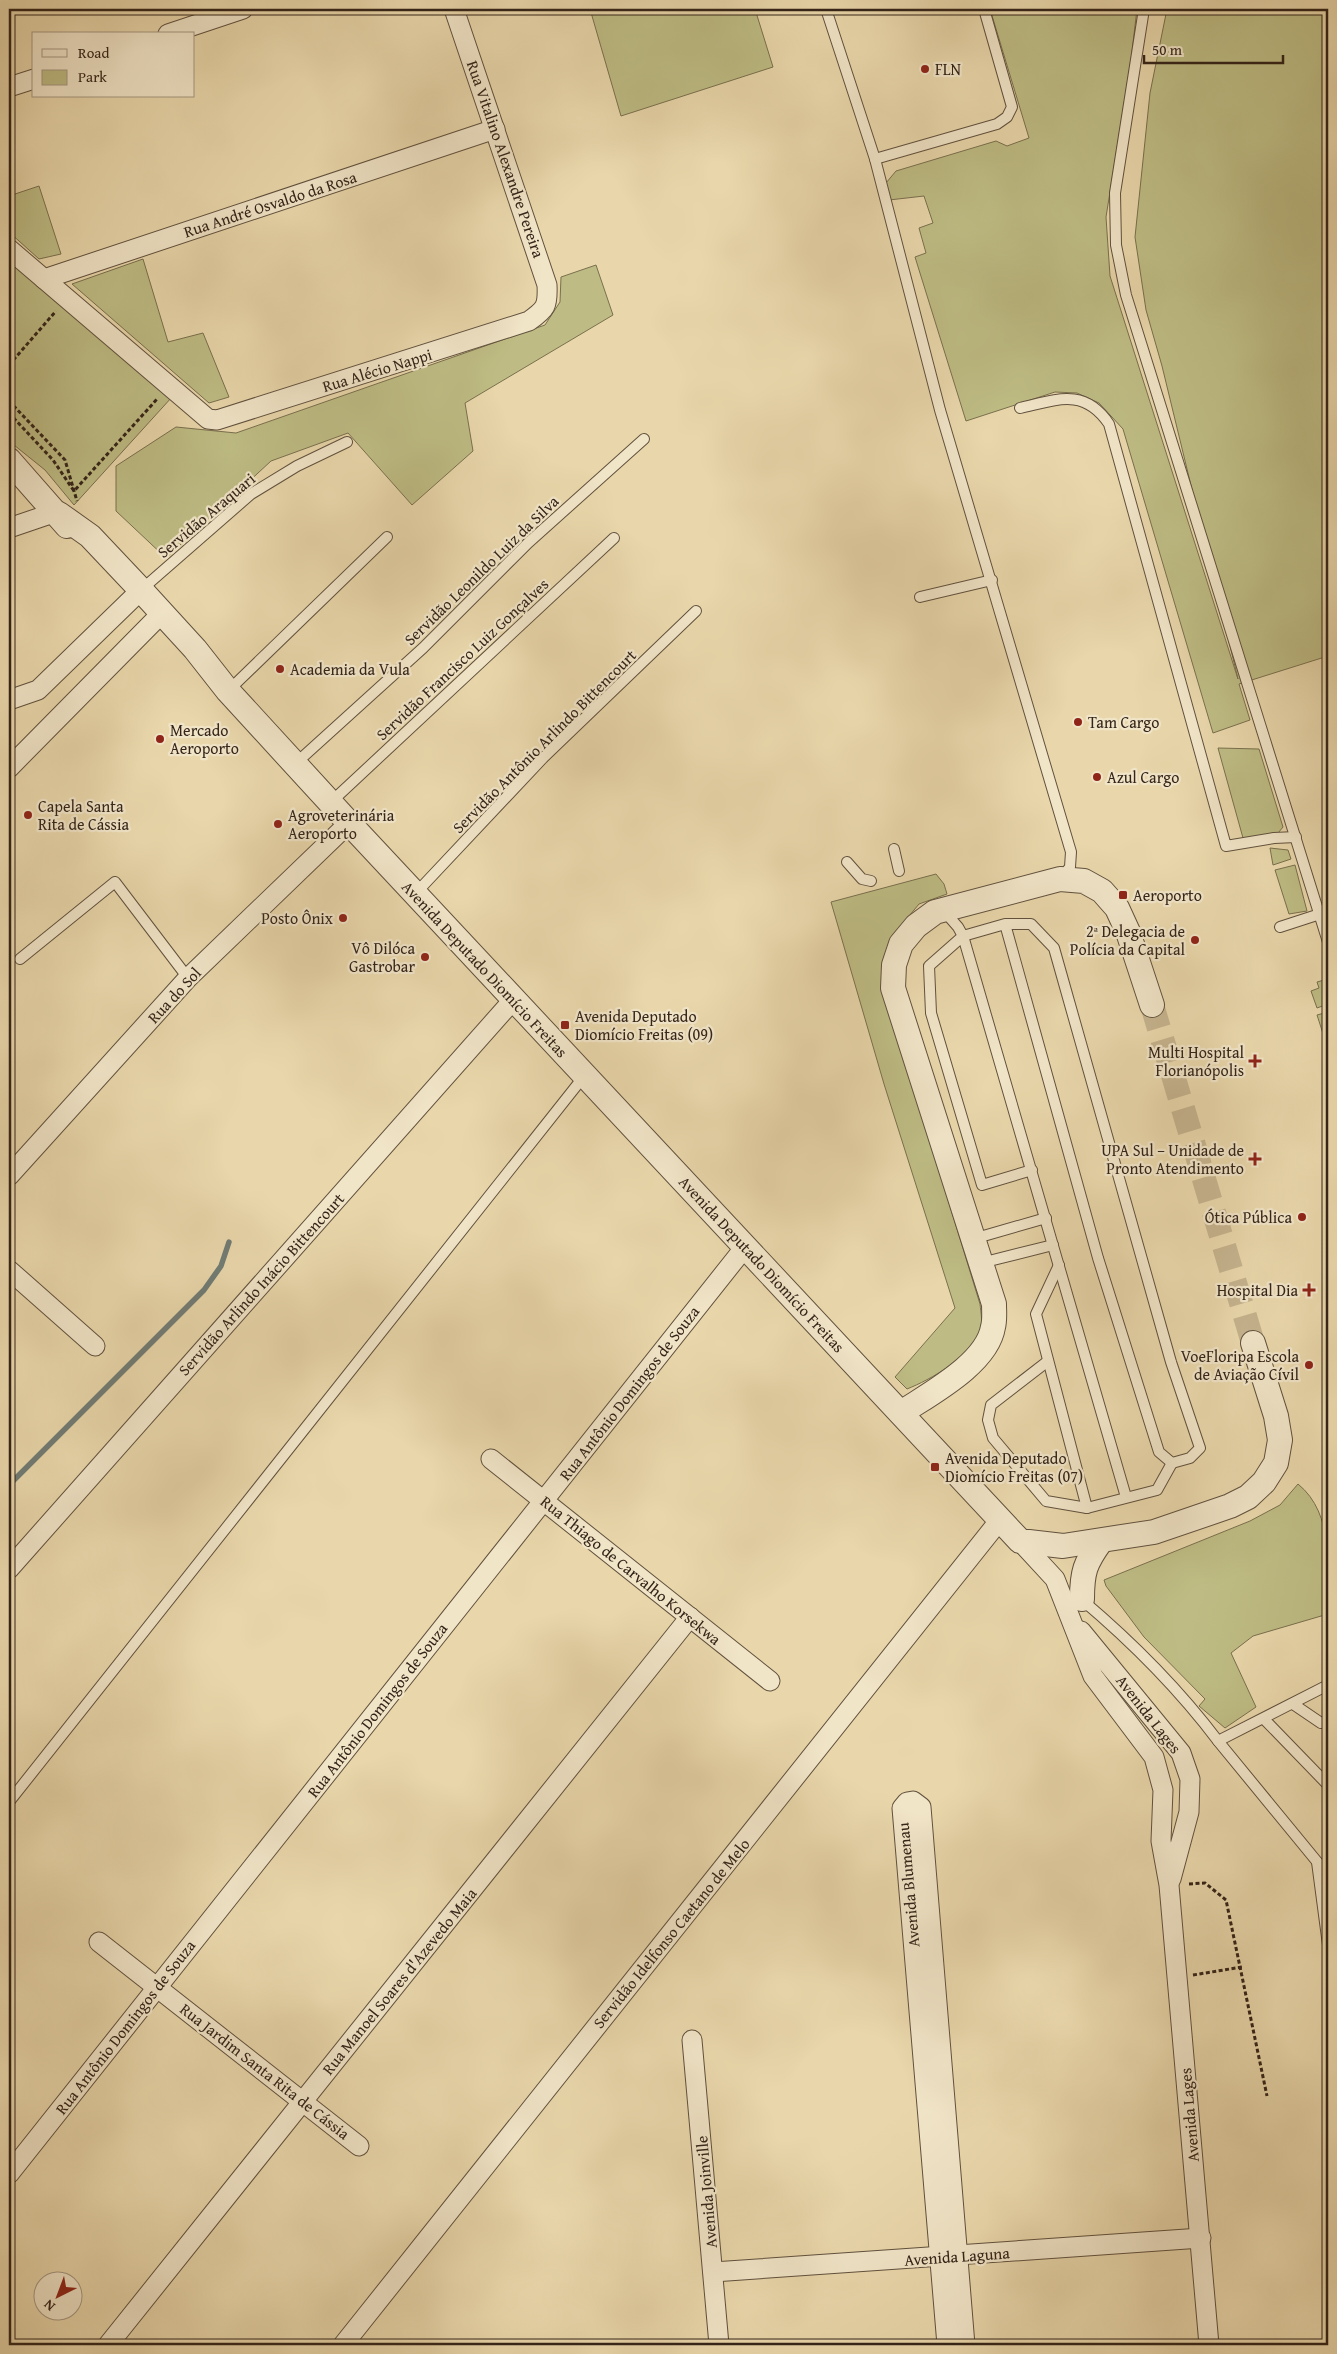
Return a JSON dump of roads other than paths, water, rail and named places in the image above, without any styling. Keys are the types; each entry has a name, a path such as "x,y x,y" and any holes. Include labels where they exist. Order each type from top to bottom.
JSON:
{"street":[{"path":"174,32 243,9"},
{"name":"Rua Vitalino Alexandre Pereira","path":"454,9 545,276 548,300 544,311"},
{"path":"9,87 32,80"},
{"name":"Rua André Osvaldo da Rosa","path":"44,279 495,129"},
{"path":"9,249 44,279"},
{"name":"Rua Alécio Nappi","path":"44,279 208,419 217,420 506,330 529,321 544,311"},
{"name":"Avenida Deputado Diomício Freitas","path":"9,460 58,513 82,548 136,595 157,618 185,657 228,691 330,803 1020,1541"},
{"path":"9,528 58,513"},
{"path":"9,700 38,690 136,595"},
{"path":"9,768 62,712 157,618"},
{"path":"38,690 62,712"},
{"name":"Rua do Sol","path":"9,1176 188,978 349,823"},
{"path":"901,1413 967,1367 985,1349 993,1328 994,1304 893,988 894,965 901,944 916,926 935,912 1060,879 1084,882 1102,891 1117,908 1128,932 1152,1005"},
{"name":"Servidão Arlindo Inácio Bittencourt","path":"9,1570 514,999"},
{"name":"Rua Antônio Domingos de Souza","path":"9,2174 745,1247"},
{"path":"9,1270 95,1346"},
{"path":"1020,1541 1062,1546 1154,1532 1230,1506 1248,1497 1264,1482 1276,1463 1280,1440 1276,1416 1253,1343"},
{"name":"Rua Thiago de Carvalho Korsekwa","path":"491,1459 770,1681"},
{"name":"Servidão Idelfonso Caetano de Melo","path":"343,2345 1000,1521"},
{"name":"Avenida Lages","path":"1020,1541 1055,1579 1181,1753 1190,1779 1189,1812 1169,1885"},
{"path":"1076,1608 1082,1576 1088,1559 1101,1541"},
{"name":"Avenida Lages","path":"1076,1608 1093,1676 1154,1757 1164,1790 1161,1841 1169,1885 1209,2345"},
{"name":"Rua Manoel Soares d'Azevedo Maia","path":"108,2345 690,1617"},
{"name":"Avenida Blumenau","path":"947,2345 902,1808 907,1802 913,1801 921,1807 966,2345"},
{"name":"Rua Jardim Santa Rita de Cássia","path":"99,1942 158,1986 359,2146"},
{"name":"Avenida Joinville","path":"692,2040 719,2345"},
{"name":"Avenida Laguna","path":"713,2272 939,2258 1201,2238"}],"lane":[{"path":"826,9 875,159 940,410 992,580 1071,852 1070,867 1060,879"},
{"path":"875,159 997,124 1007,117 1012,107 984,9"},
{"path":"1144,9 1115,193 1116,245 1126,295 1328,942"},
{"path":"1020,408 1065,398 1078,399 1096,408 1108,424 1226,846 1274,838 1296,838"},
{"name":"Servidão Leonildo Luiz da Silva","path":"295,764 423,648 528,543 644,438"},
{"name":"Servidão Araquari","path":"136,595 251,494 297,466 347,442"},
{"path":"228,691 387,538"},
{"name":"Servidão Francisco Luiz Gonçalves","path":"330,803 614,538"},
{"path":"920,597 992,580"},
{"name":"Servidão Antônio Arlindo Bittencourt","path":"415,894 543,758 696,611"},
{"path":"894,849 899,871"},
{"path":"847,862 862,879 871,881"},
{"path":"20,960 115,882 188,978"},
{"path":"943,910 958,927 963,936 1126,1498"},
{"path":"1280,927 1320,914"},
{"path":"1005,924 1098,1258 1160,1452 1172,1463"},
{"path":"1032,1170 982,1185 931,1014 929,966 963,936 1005,924 1031,924 1054,948 1171,1362 1200,1448 1190,1458 1172,1463 1157,1490 1087,1508 1046,1501 993,1438 988,1420 990,1405 1048,1361"},
{"path":"9,1802 585,1075"},
{"path":"973,1239 1046,1218"},
{"path":"981,1263 1053,1245"},
{"path":"1059,1265 1036,1314 1087,1508"},
{"path":"1076,1608 1145,1655 1194,1710 1328,1875"},
{"path":"1218,1741 1328,1685"},
{"path":"1293,1704 1321,1723 1328,1723"},
{"path":"1264,1719 1328,1785"},
{"path":"1317,1862 1325,1902 1328,1945"}],"waterway":[{"path":"9,1485 204,1290 221,1266 229,1242"}],"tunnel":[{"path":"1152,1005 1253,1343"}],"place":[{"name":"FLN","path":"925,69"},
{"name":"Academia da Vula","path":"280,669"},
{"name":"Tam Cargo","path":"1078,722"},
{"name":"Mercado Aeroporto","path":"160,739"},
{"name":"Azul Cargo","path":"1097,777"},
{"name":"Capela Santa Rita de Cássia","path":"28,815"},
{"name":"Agroveterinária Aeroporto","path":"278,824"},
{"name":"Aeroporto","path":"1123,895"},
{"name":"Posto Ônix","path":"343,918"},
{"name":"2ª Delegacia de Polícia da Capital","path":"1195,940"},
{"name":"Vô Dilóca Gastrobar","path":"425,957"},
{"name":"Avenida Deputado Diomício Freitas (09)","path":"565,1025"},
{"name":"Multi Hospital Florianópolis","path":"1255,1061"},
{"name":"UPA Sul – Unidade de Pronto Atendimento","path":"1255,1159"},
{"name":"Ótica Pública","path":"1302,1217"},
{"name":"Hospital Dia","path":"1309,1290"},
{"name":"VoeFloripa Escola de Aviação Cívil","path":"1309,1365"},
{"name":"Avenida Deputado Diomício Freitas (07)","path":"935,1467"}]}
